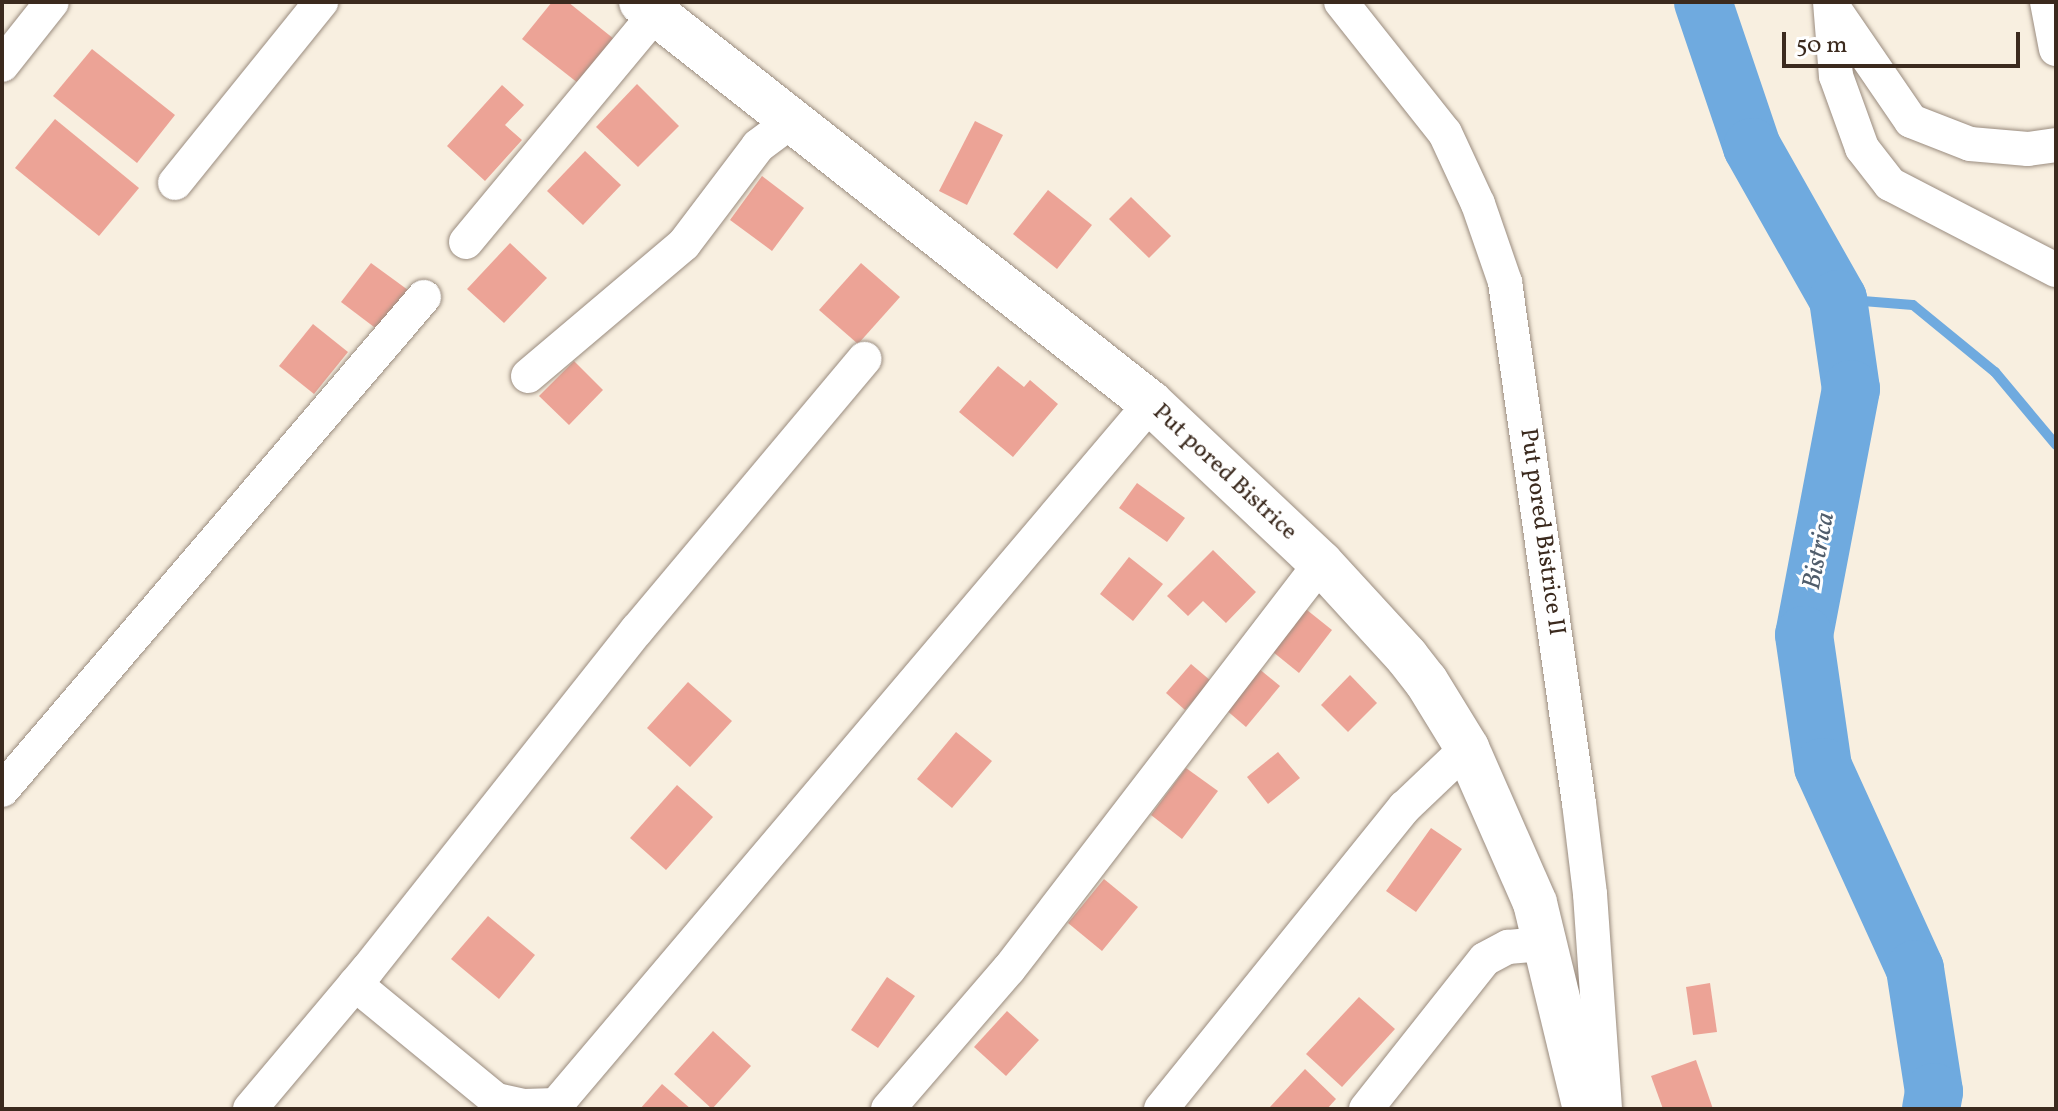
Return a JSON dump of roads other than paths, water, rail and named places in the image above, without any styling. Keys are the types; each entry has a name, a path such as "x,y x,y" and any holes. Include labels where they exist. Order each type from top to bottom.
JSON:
{"street":[{"path":"2,65 52,2"},
{"path":"175,183 321,2"},
{"name":"Put pored Bistrice II","path":"1341,2 1445,133 1478,204 1505,282 1590,894 1605,1109"},
{"path":"2047,2 2056,49"},
{"path":"1831,4 1911,121 1970,144 2028,149 2056,145"},
{"path":"1831,4 1836,76 1862,148 1890,184 2056,270"},
{"path":"466,242 648,8"},
{"name":"Put pored Bistrice","path":"648,8 1151,403 1321,563 1426,681 1467,748 1540,924 1585,1109"},
{"path":"528,376 684,244 758,146 793,120"},
{"path":"2,790 424,297"},
{"path":"250,1109 355,984 637,630 864,359"},
{"path":"355,984 496,1100 524,1106 556,1105 1151,403"},
{"path":"888,1109 1009,969 1321,563"},
{"path":"1161,1109 1405,807 1467,748"},
{"path":"1366,1109 1485,959 1590,894"}],"waterway":[{"name":"Bistrica","path":"1703,2 1752,147 1838,299 1851,389 1804,635 1823,767 1915,969 1934,1092 1931,1109"},
{"path":"1838,299 1913,305 1995,372 2056,445"}]}
